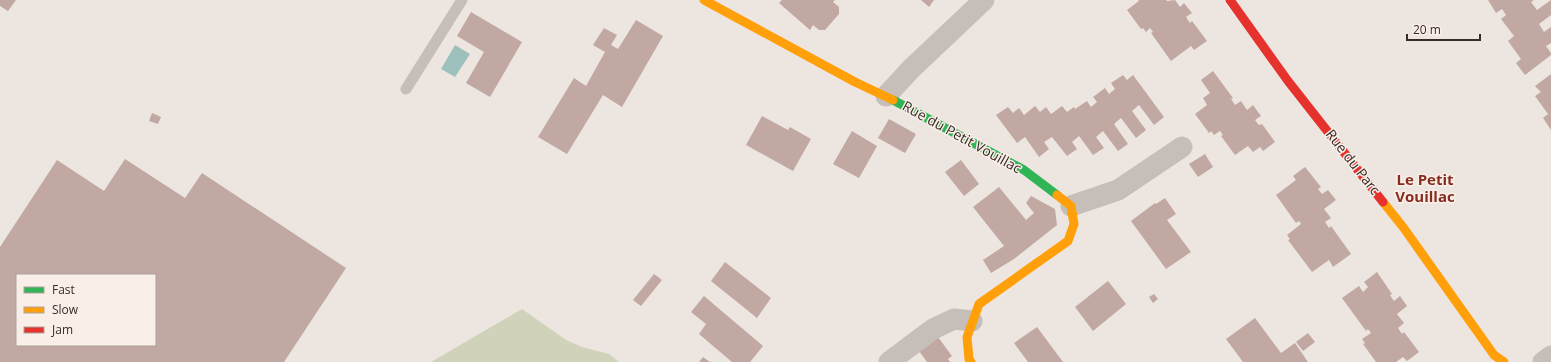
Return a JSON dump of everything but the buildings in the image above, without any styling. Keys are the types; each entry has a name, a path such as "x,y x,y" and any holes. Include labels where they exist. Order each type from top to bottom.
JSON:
{"street":[{"name":"Rue du Petit Vouillac","path":"704,0 855,82 886,96 1024,170 1070,206"},
{"path":"886,96 912,68 984,0"},
{"name":"Rue du Parc","path":"1230,0 1288,81 1403,227 1494,355 1504,362"},
{"path":"971,362 969,359 967,337 979,304 1068,241 1074,224 1070,206 1118,190 1182,147"},
{"path":"889,362 940,325 954,319 972,321"},
{"path":"1543,362 1551,356"}],"lane":[{"path":"406,89 462,0"}],"green space":[{"path":"522,309 566,340 582,347 609,354 619,362 431,362"}],"water":[{"path":"455,45 470,54 455,77 441,69"}],"traffic: fast":[{"path":"893,100 1024,170 1057,195"}],"traffic: slow":[{"path":"704,0 855,82 893,100"},
{"path":"971,362 969,359 967,337 979,304 1068,241 1074,224 1071,206 1057,195"},
{"path":"1383,202 1403,227 1494,355 1504,362"}],"traffic: jam":[{"path":"1230,0 1288,81 1383,202"}],"district":[{"name":"Le Petit Vouillac","path":"1425,188"}]}
